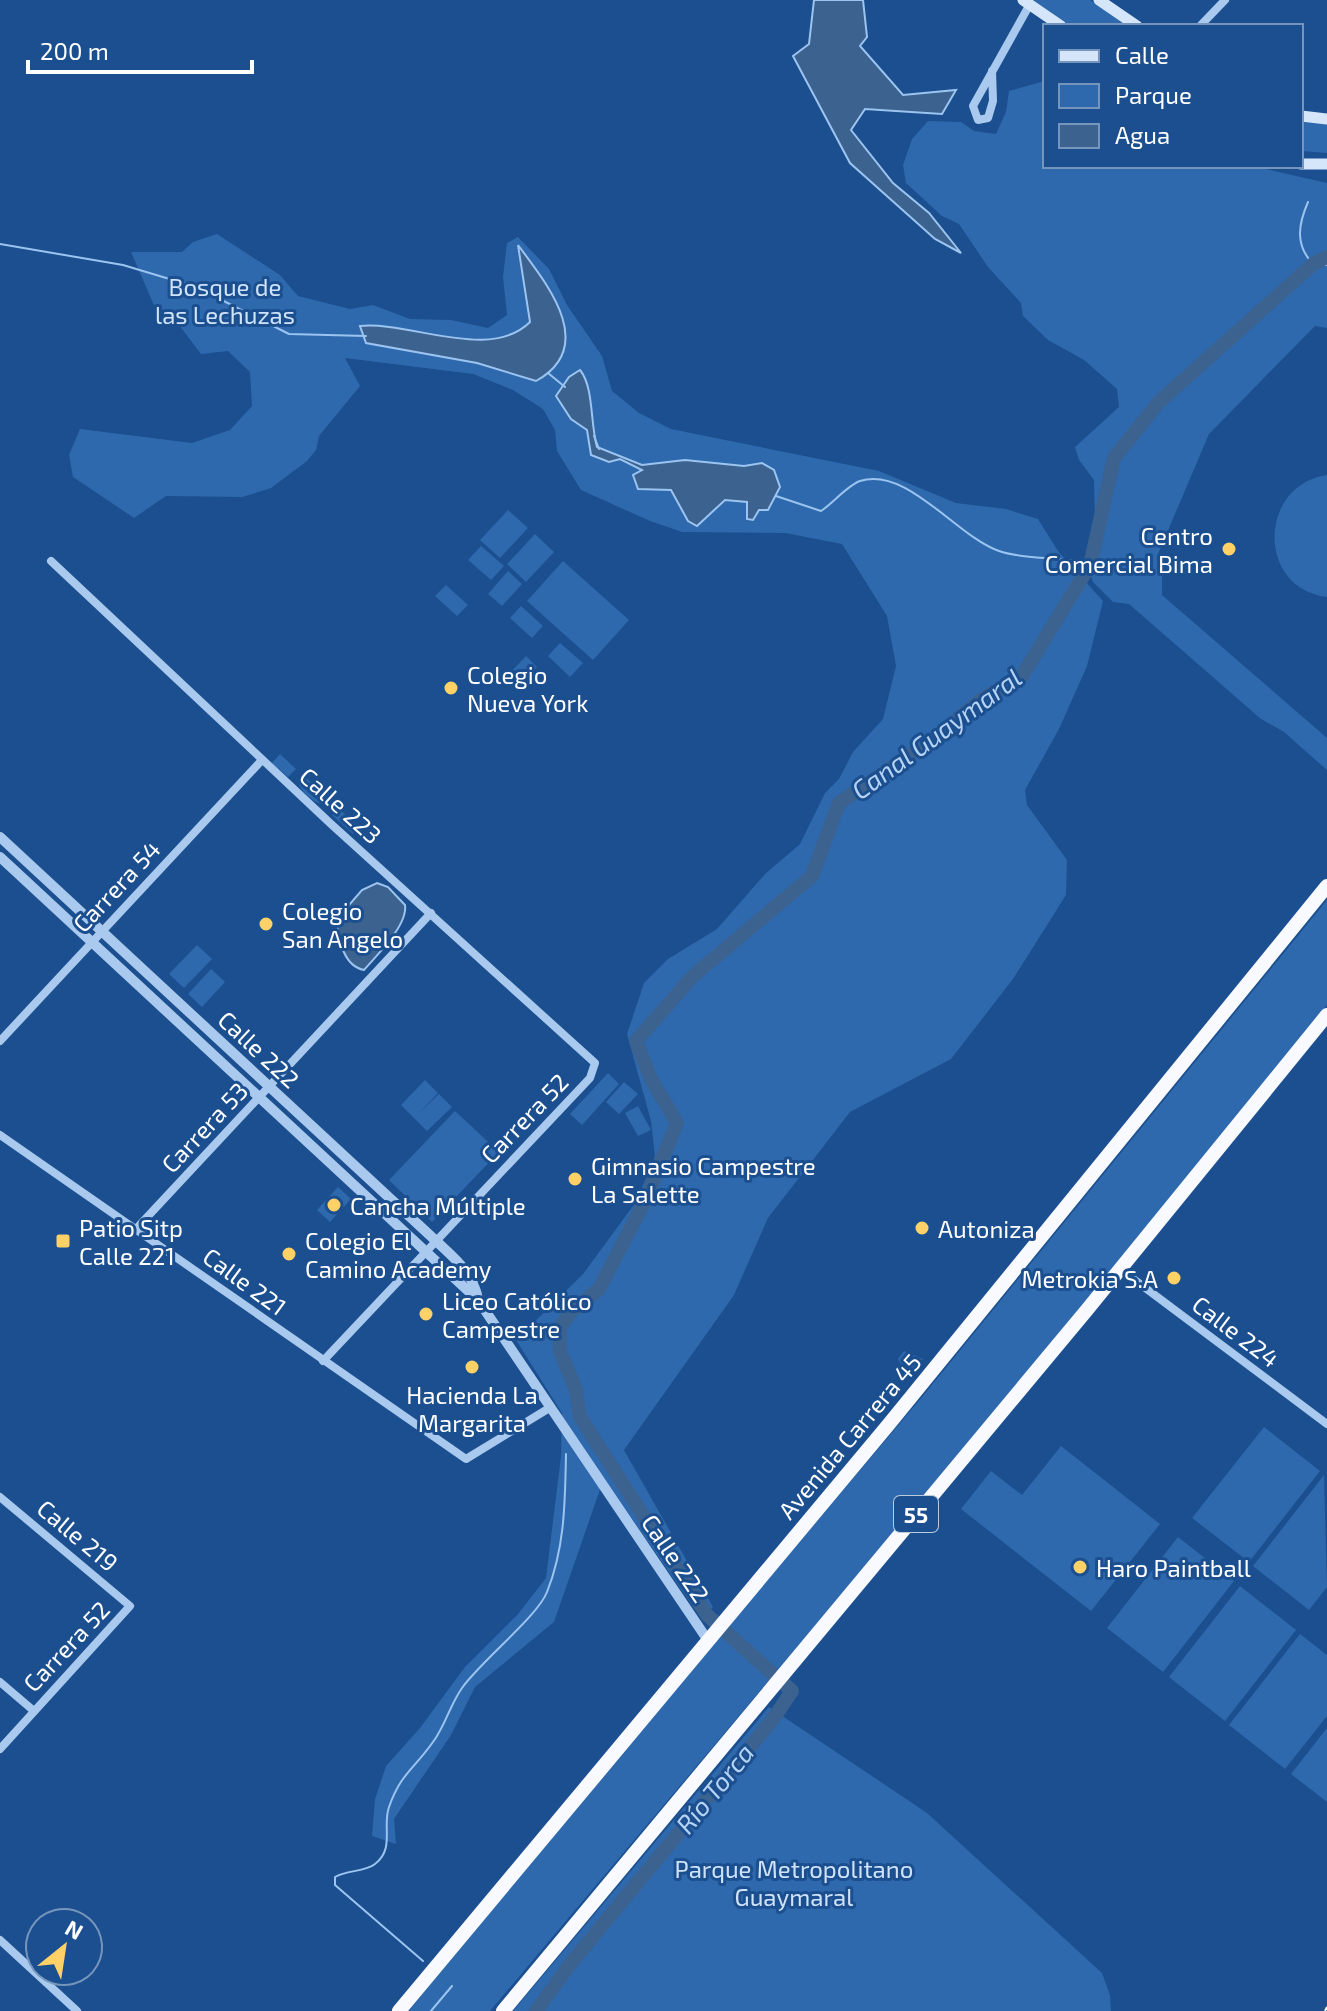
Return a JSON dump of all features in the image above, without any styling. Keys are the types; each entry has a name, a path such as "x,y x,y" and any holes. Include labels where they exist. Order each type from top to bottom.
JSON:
{"highway":[{"name":"Avenida Carrera 45","path":"399,2011 889,1424 1327,886"},
{"name":"55","path":"503,2011 1120,1269 1327,1015"}],"main road":[{"path":"1099,0 1134,24"},
{"path":"1026,2 1058,24"},
{"path":"1303,116 1327,119"},
{"path":"1303,164 1327,164"}],"street":[{"path":"1202,24 1225,0"},
{"path":"992,71 992,108 988,118 978,120 973,106 1026,2"},
{"name":"Calle 223","path":"51,561 262,760 591,1058 595,1063 590,1078"},
{"name":"Carrera 54","path":"0,1041 262,760"},
{"name":"Calle 222","path":"0,837 435,1240 472,1279 478,1300"},
{"name":"Calle 222","path":"0,857 478,1300 707,1639"},
{"name":"Carrera 53","path":"136,1229 431,913"},
{"name":"Carrera 52","path":"323,1361 590,1078"},
{"name":"Calle 221","path":"0,1135 466,1459 551,1407"},
{"name":"Calle 224","path":"1120,1269 1327,1424"},
{"name":"Calle 219","path":"0,1497 130,1606"},
{"name":"Carrera 52","path":"0,1749 130,1606"},
{"path":"0,1682 34,1711"},
{"path":"0,1940 77,2011"}],"green space":[{"path":"1032,0 1090,0 1125,24 1066,24"},
{"path":"1043,82 1043,168 1262,168 1327,183 1327,328 1315,326 1209,434 1158,554 1162,560 1162,595 1327,738 1327,770 1284,732 1261,719 1129,604 1113,602 1093,582 1086,563 1095,523 1094,480 1079,460 1075,447 1119,407 1117,389 1084,360 1048,340 1023,316 1021,303 988,267 959,224 942,216 906,183 903,165 912,139 928,121 961,122 974,131 996,134 1006,112 1009,91"},
{"path":"1303,122 1327,123 1327,153 1303,151"},
{"name":"Bosque de las Lechuzas","path":"217,234 280,275 298,296 350,309 373,305 410,319 451,320 488,328 507,315 503,277 507,243 518,237 549,269 567,305 602,356 612,391 639,413 671,429 879,471 956,503 1006,509 1038,519 1058,551 1103,601 1087,666 1059,729 1025,790 1027,805 1067,860 1066,895 1013,979 951,1059 850,1112 768,1218 734,1295 624,1450 713,1607 701,1618 604,1478 554,1622 475,1687 451,1735 394,1819 396,1844 372,1836 375,1799 386,1766 420,1728 465,1667 518,1614 546,1578 561,1456 562,1413 516,1340 583,1274 636,1202 655,1156 651,1121 627,1034 644,983 668,959 717,929 765,874 800,844 825,793 839,779 853,752 883,719 896,666 887,616 842,544 785,533 682,532 581,490 557,451 555,430 543,409 513,390 473,374 345,358 360,386 319,436 316,450 307,461 271,488 242,497 166,496 134,518 73,477 69,455 80,429 192,443 230,430 252,406 250,372 228,351 201,354 179,325 156,310 131,252 182,252 193,242"},
{"path":"1327,475 1327,597 1304,590 1287,576 1278,558 1274,537 1278,516 1288,497 1304,483"},
{"path":"508,510 528,528 500,558 480,540"},
{"path":"535,534 554,552 526,582 507,564"},
{"path":"481,546 504,566 491,580 468,560"},
{"path":"563,561 629,620 593,660 527,601"},
{"path":"508,571 522,584 502,606 488,594"},
{"path":"446,585 468,605 457,616 435,596"},
{"path":"521,606 543,626 532,638 510,618"},
{"path":"560,643 583,663 570,677 548,656"},
{"path":"526,656 537,667 517,688 506,677"},
{"path":"280,754 296,769 288,777 272,763"},
{"path":"303,775 329,799 324,804 312,799 301,788 298,781"},
{"path":"335,805 360,828 353,834 332,815"},
{"path":"1327,900 1327,1005 970,1442 490,2011 409,2011 494,1903 922,1397"},
{"path":"197,945 212,959 184,988 169,974"},
{"path":"211,969 225,982 202,1007 188,994"},
{"path":"608,1073 619,1084 582,1125 570,1114"},
{"path":"425,1080 438,1093 419,1113 439,1094 452,1107 427,1131 401,1105"},
{"path":"624,1082 638,1094 619,1114 606,1102"},
{"path":"638,1106 651,1130 638,1136 625,1113"},
{"path":"455,1111 499,1152 432,1222 389,1180"},
{"name":"Cancha Múltiple","path":"338,1187 351,1199 330,1222 317,1210"},
{"path":"904,1351 923,1359 907,1376 898,1359"},
{"path":"1264,1427 1320,1471 1249,1562 1192,1518"},
{"name":"Haro Paintball","path":"1061,1446 1160,1524 1091,1611 961,1509 991,1471 1022,1495"},
{"path":"1324,1475 1327,1587 1309,1610 1253,1566"},
{"path":"1178,1537 1234,1581 1163,1672 1107,1628"},
{"path":"1240,1586 1296,1630 1225,1721 1169,1677"},
{"path":"1300,1634 1327,1655 1327,1716 1285,1769 1229,1725"},
{"name":"Parque Metropolitano Guaymaral","path":"769,1707 927,1813 1102,1973 1110,1995 1111,2011 513,2011"},
{"path":"1327,1728 1327,1802 1291,1774"}],"water":[{"path":"814,0 863,0 867,37 860,46 903,95 956,90 942,114 865,109 851,130 893,183 929,213 961,253 935,239 850,163 793,56 809,44"},
{"path":"518,245 553,296 565,333 564,350 554,367 536,381 477,363 366,343 360,326 380,326 472,340 494,339 513,333 530,322"},
{"path":"580,370 588,386 597,447 642,465 685,460 744,466 762,463 774,470 780,487 768,510 759,510 753,520 747,519 747,502 725,500 697,526 688,521 671,490 638,489 633,475 642,470 620,459 609,462 591,455 587,430 571,419 556,396 569,377"},
{"path":"377,883 388,887 405,905 405,913 390,939 364,970 347,957 336,920 362,890"}],"waterway":[{"name":"Canal Guaymaral","path":"1308,202 1300,227 1303,250 1313,264 1327,265"},
{"path":"0,244 123,265 196,287 289,334 366,336"},
{"name":"Canal Guaymaral","path":"536,2011 571,1963 773,1719 792,1691 707,1615 580,1417 576,1390 560,1351 560,1327 571,1312 599,1289 645,1201 677,1123 651,1079 636,1041 693,976 812,876 839,803 935,738 982,699 1022,676 1090,565 1114,458 1159,402 1313,264 1327,257"},
{"path":"548,373 565,387"},
{"path":"594,436 599,449"},
{"path":"776,496 821,511 855,483 878,479 913,493 966,532 999,551 1090,565"},
{"path":"423,1961 335,1885 335,1877 371,1867 381,1858 386,1844 387,1814 398,1786 437,1736 462,1688 542,1602 553,1575 561,1541 566,1454"},
{"path":"431,2011 452,1986"}],"railway":[{"path":"1325,2011 1327,2007"}],"place":[{"name":"Centro Comercial Bima","path":"1229,549"},
{"name":"Colegio Nueva York","path":"451,688"},
{"name":"Colegio San Angelo","path":"266,924"},
{"name":"Gimnasio Campestre La Salette","path":"575,1179"},
{"name":"Cancha Múltiple","path":"334,1205"},
{"name":"Autoniza","path":"922,1228"},
{"name":"Patio Sitp Calle 221","path":"63,1241"},
{"name":"Colegio El Camino Academy","path":"289,1254"},
{"name":"Metrokia S.A","path":"1174,1278"},
{"name":"Liceo Católico Campestre","path":"426,1314"},
{"name":"Hacienda La Margarita","path":"472,1367"},
{"name":"Haro Paintball","path":"1080,1567"}],"water label":[{"name":"Río Torca","path":"714,1788"}]}
